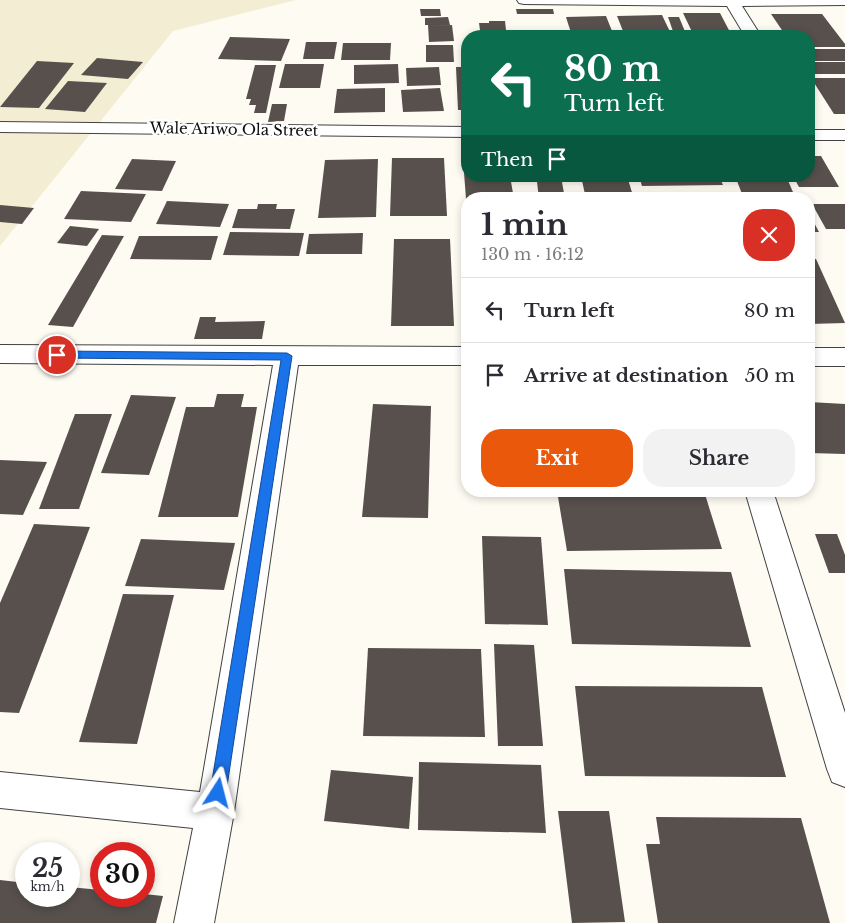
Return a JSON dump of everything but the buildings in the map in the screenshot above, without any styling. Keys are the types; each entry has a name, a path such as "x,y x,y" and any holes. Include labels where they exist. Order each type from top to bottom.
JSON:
{"street":[{"path":"524,0 845,1"},
{"path":"732,2 750,30"},
{"name":"Wale Ariwo Ola Street","path":"0,127 461,132"},
{"path":"815,131 845,135"},
{"path":"0,354 461,356"},
{"path":"194,923 215,812 287,356"},
{"path":"815,356 845,357"},
{"path":"761,497 845,769"},
{"path":"0,790 215,812"}],"shaded area":[{"path":"0,0 296,0 173,31 0,246"}],"route":[{"path":"57,355 287,356 218,793"}]}
